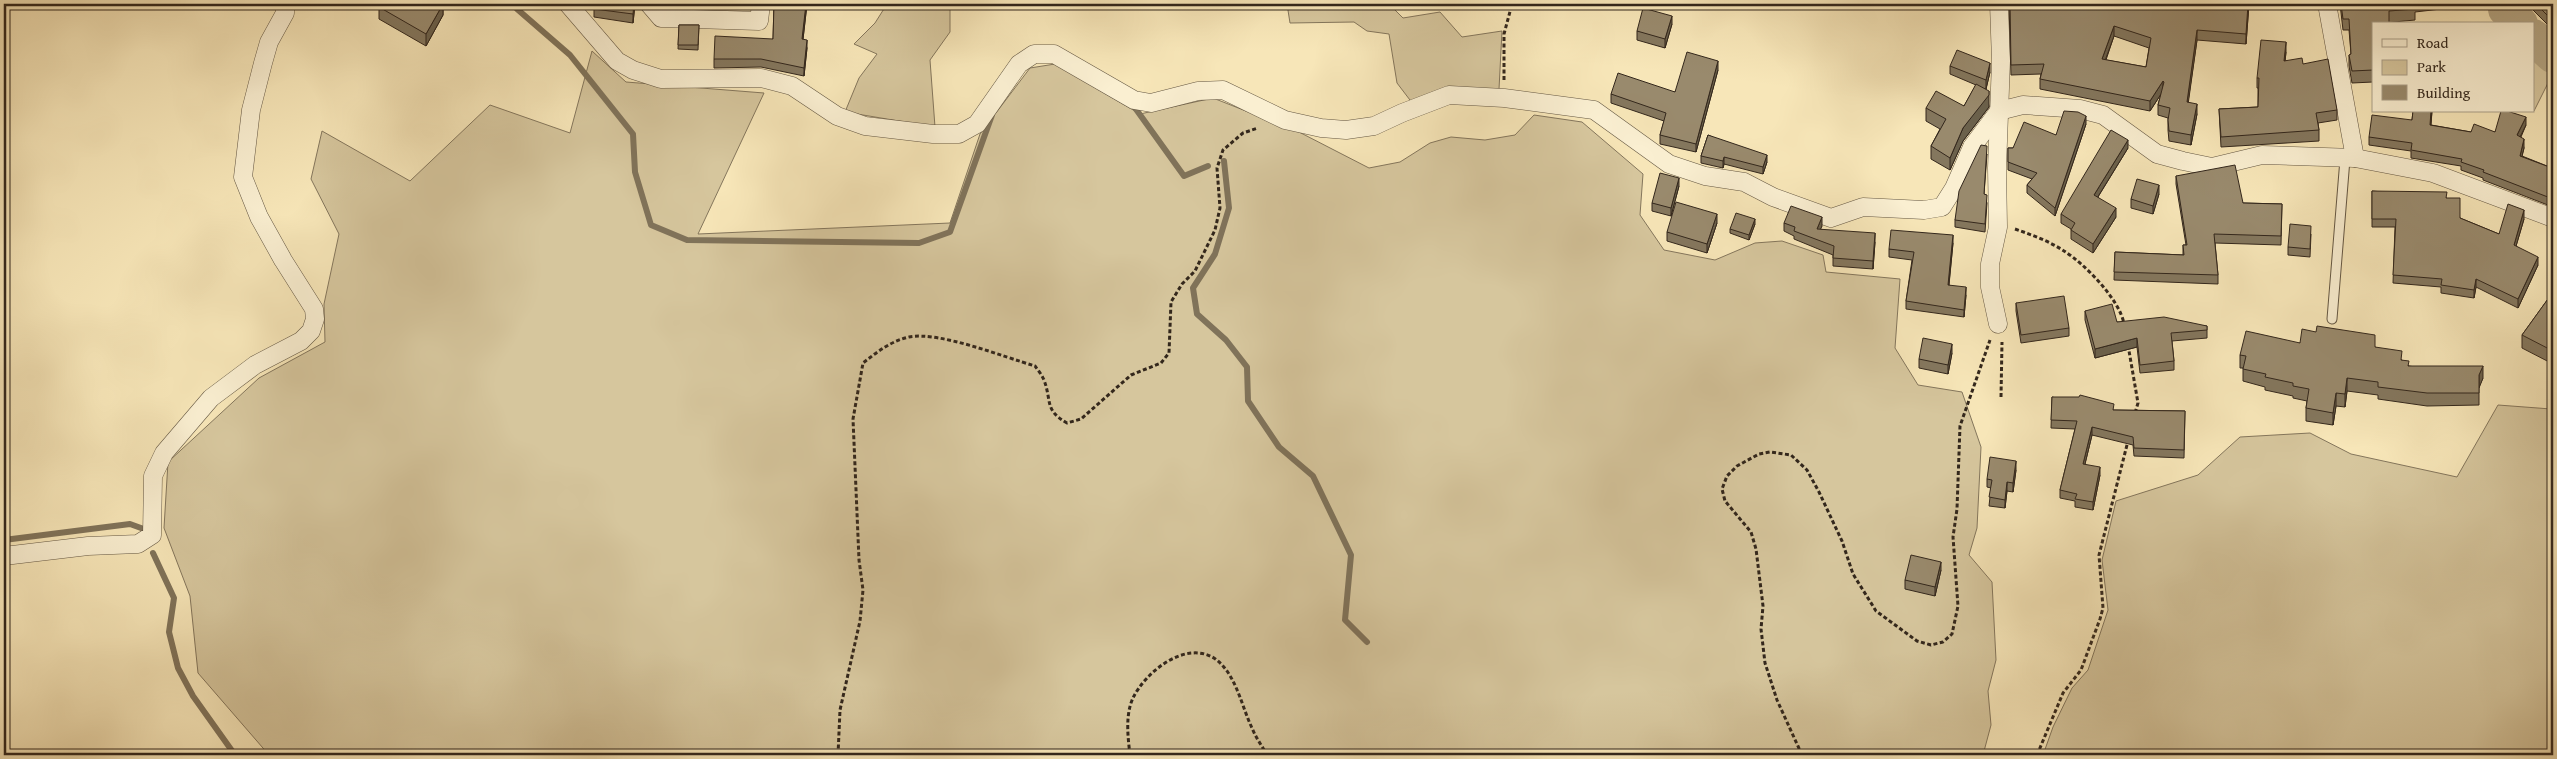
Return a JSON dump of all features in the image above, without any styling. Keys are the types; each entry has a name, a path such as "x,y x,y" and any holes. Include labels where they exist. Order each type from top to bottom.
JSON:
{"street":[{"path":"4,556 88,546 138,544 152,536 153,476 164,453 211,398 256,365 301,341 311,332 315,319 314,309 282,260 259,217 243,177 251,110 263,63 270,42 285,13 285,4"},
{"path":"568,4 617,61 633,70 661,79 761,78 792,86 837,116 865,126 934,134 958,134 977,124 1019,64 1034,54 1054,54 1067,59 1134,100 1152,103 1198,91 1223,90 1285,120 1321,128 1346,130 1374,126 1449,95 1504,98 1594,110 1669,164 1705,176 1744,182 1772,197 1831,218 1862,207 1924,210 1942,207 1954,188 1972,147 1999,111 2023,105 2088,111 2103,115 2157,154 2212,166 2262,155 2350,159 2433,173 2553,218"},
{"path":"649,4 662,18 759,21 761,4"},
{"path":"1998,324 1990,287 1990,264 1998,223 2001,61 1999,4"},
{"path":"2327,4 2350,159"}],"lane":[{"path":"2332,319 2350,159"}],"path":[{"path":"1504,98 1504,34 1512,4"},
{"path":"838,755 840,710 860,621 863,590 859,560 853,419 863,363 883,347 910,337 938,337 1035,366 1044,380 1046,398 1054,416 1066,423 1081,419 1131,375 1161,363 1169,353 1171,302 1182,284 1195,271 1215,230 1220,208 1217,168 1223,150 1243,133 1285,120"},
{"path":"1998,223 2038,237 2066,251 2103,286 2123,317 2125,327"},
{"path":"1998,324 2003,349 2000,397"},
{"path":"1802,755 1776,700 1765,663 1761,629 1763,606 1756,549 1751,532 1725,501 1722,488 1727,476 1737,466 1759,454 1770,452 1791,455 1807,470 1819,492 1842,540 1853,574 1876,611 1917,641 1931,645 1943,642 1952,634 1958,606 1953,537 1957,509 1960,426 1991,336 1998,324"},
{"path":"2126,337 2138,403 2134,417"},
{"path":"2037,755 2063,693 2081,670 2100,619 2103,608 2099,555 2130,433"},
{"path":"1130,755 1127,736 1132,700 1146,677 1178,656 1196,652 1213,658 1228,672 1252,728 1267,755"}],"green space":[{"path":"887,4 950,4 950,32 930,60 935,127 845,112 859,78 877,54 854,44 875,23"},
{"path":"1287,4 1389,4 1403,18 1440,12 1462,37 1502,31 1499,89 1413,104 1397,83 1389,34 1367,31 1354,22 1290,23"},
{"path":"592,51 626,82 764,93 698,234 950,223 980,134 1030,68 1055,64 1140,114 1213,98 1299,132 1369,168 1400,162 1430,143 1451,137 1485,140 1515,135 1534,115 1582,122 1643,174 1640,215 1664,250 1715,260 1755,243 1782,241 1823,255 1826,272 1900,279 1895,348 1918,385 1962,392 1981,447 1977,528 1969,555 1992,582 1996,660 1988,691 1991,725 1983,755 269,755 198,673 190,596 164,528 168,462 259,378 325,342 324,304 339,234 311,179 322,131 410,181 490,105 570,133"},
{"path":"2534,54 2553,73 2534,111"},
{"path":"2498,405 2551,409 2553,420 2553,755 2043,755 2053,727 2072,688 2088,670 2108,610 2102,560 2116,501 2198,475 2240,437 2310,433 2351,454 2457,477"}],"building":[{"path":"381,4 443,4 426,34 379,7"},
{"path":"594,4 634,4 633,14 594,9"},
{"path":"774,4 806,4 802,39 807,40 804,68 761,59 714,59 715,36 773,39"},
{"path":"2010,4 2248,4 2246,34 2197,30 2187,102 2197,104 2191,135 2169,131 2170,108 2158,105 2163,81 2150,101 2040,79 2044,64 2011,65","holes":["2114,26 2151,38 2146,67 2102,59"]},
{"path":"2341,4 2414,4 2415,9 2389,11 2389,22 2372,22 2372,70 2352,71 2349,55 2351,54 2349,19 2343,19"},
{"path":"2536,4 2553,4 2553,21"},
{"path":"1643,8 1672,16 1665,39 1637,31"},
{"path":"679,25 699,25 698,45 678,45"},
{"path":"2261,40 2286,42 2284,61 2302,58 2303,64 2328,59 2337,110 2316,113 2319,130 2221,137 2219,109 2258,107 2259,78 2257,78"},
{"path":"1957,50 1990,63 1986,80 1950,66"},
{"path":"1687,52 1718,61 1696,144 1660,135 1666,113 1611,94 1618,73 1675,92"},
{"path":"1976,84 1989,91 1989,95 1963,128 1950,158 1931,146 1946,119 1926,108 1936,91 1964,106"},
{"path":"2064,111 2078,112 2086,116 2055,208 2027,185 2037,173 2008,162 2008,148 2013,148 2024,122 2056,135"},
{"path":"2413,112 2431,112 2430,125 2471,132 2474,124 2495,132 2501,112 2510,112 2526,117 2517,135 2524,139 2520,156 2552,168 2553,164 2553,199 2483,172 2484,170 2461,162 2462,159 2411,150 2412,143 2369,137 2372,115 2412,120"},
{"path":"2111,130 2128,140 2094,195 2116,208 2093,244 2071,230 2075,223 2061,214"},
{"path":"1708,135 1767,155 1763,167 1724,157 1723,161 1701,156"},
{"path":"1981,145 1987,146 1984,194 1987,195 1985,224 1955,220 1959,191"},
{"path":"2235,165 2243,203 2282,204 2281,236 2214,234 2218,275 2114,272 2115,252 2184,255 2183,245 2187,245 2176,176"},
{"path":"1660,173 1679,178 1671,208 1652,203"},
{"path":"2137,179 2159,185 2153,206 2131,199"},
{"path":"2372,191 2447,192 2446,198 2460,198 2460,218 2499,234 2508,204 2524,210 2514,245 2538,257 2518,299 2476,279 2474,290 2441,285 2442,279 2393,275 2396,219 2372,219"},
{"path":"1676,202 1717,214 1707,244 1667,232"},
{"path":"1791,206 1822,217 1817,229 1875,233 1873,261 1833,258 1834,246 1794,231 1795,227 1784,223"},
{"path":"1736,213 1755,219 1749,235 1730,229"},
{"path":"2290,224 2311,226 2310,249 2288,247"},
{"path":"1891,230 1953,235 1948,285 1966,287 1964,310 1906,301 1914,252 1889,249"},
{"path":"2553,292 2553,351 2522,335"},
{"path":"2064,296 2069,328 2021,335 2016,303"},
{"path":"2112,304 2117,322 2164,317 2207,326 2207,330 2171,333 2174,361 2140,365 2137,338 2095,349 2085,311"},
{"path":"2317,326 2375,335 2375,347 2402,351 2401,360 2409,361 2408,366 2483,366 2479,375 2479,393 2427,393 2378,387 2378,382 2347,378 2345,394 2336,393 2333,413 2306,408 2309,389 2293,386 2293,383 2265,377 2266,374 2243,369 2246,356 2240,355 2246,331 2300,343 2302,329 2316,332"},
{"path":"1923,338 1952,344 1948,365 1919,359"},
{"path":"2080,395 2114,404 2113,410 2185,411 2184,450 2134,448 2133,437 2092,427 2083,464 2100,467 2093,502 2075,499 2077,494 2060,490 2077,421 2051,420 2052,397 2079,397"},
{"path":"1990,457 2016,461 2013,483 2007,482 2005,500 1989,497 1992,480 1987,479"},
{"path":"1911,555 1941,562 1935,587 1905,580"}],"waterway":[{"path":"514,4 517,9 570,55 633,134 635,172 651,225 687,240 919,243 950,232 992,115"},
{"path":"2506,4 2506,9 2518,22"},
{"path":"2534,38 2553,55"},
{"path":"1133,105 1184,176 1208,166"},
{"path":"1224,161 1229,208 1215,254 1193,288 1197,314 1226,340 1247,367 1248,401 1279,447 1313,476 1351,555 1345,620 1367,642"},
{"path":"4,540 130,524 141,528"},
{"path":"153,553 174,598 169,632 178,668 193,696 235,755"}]}
